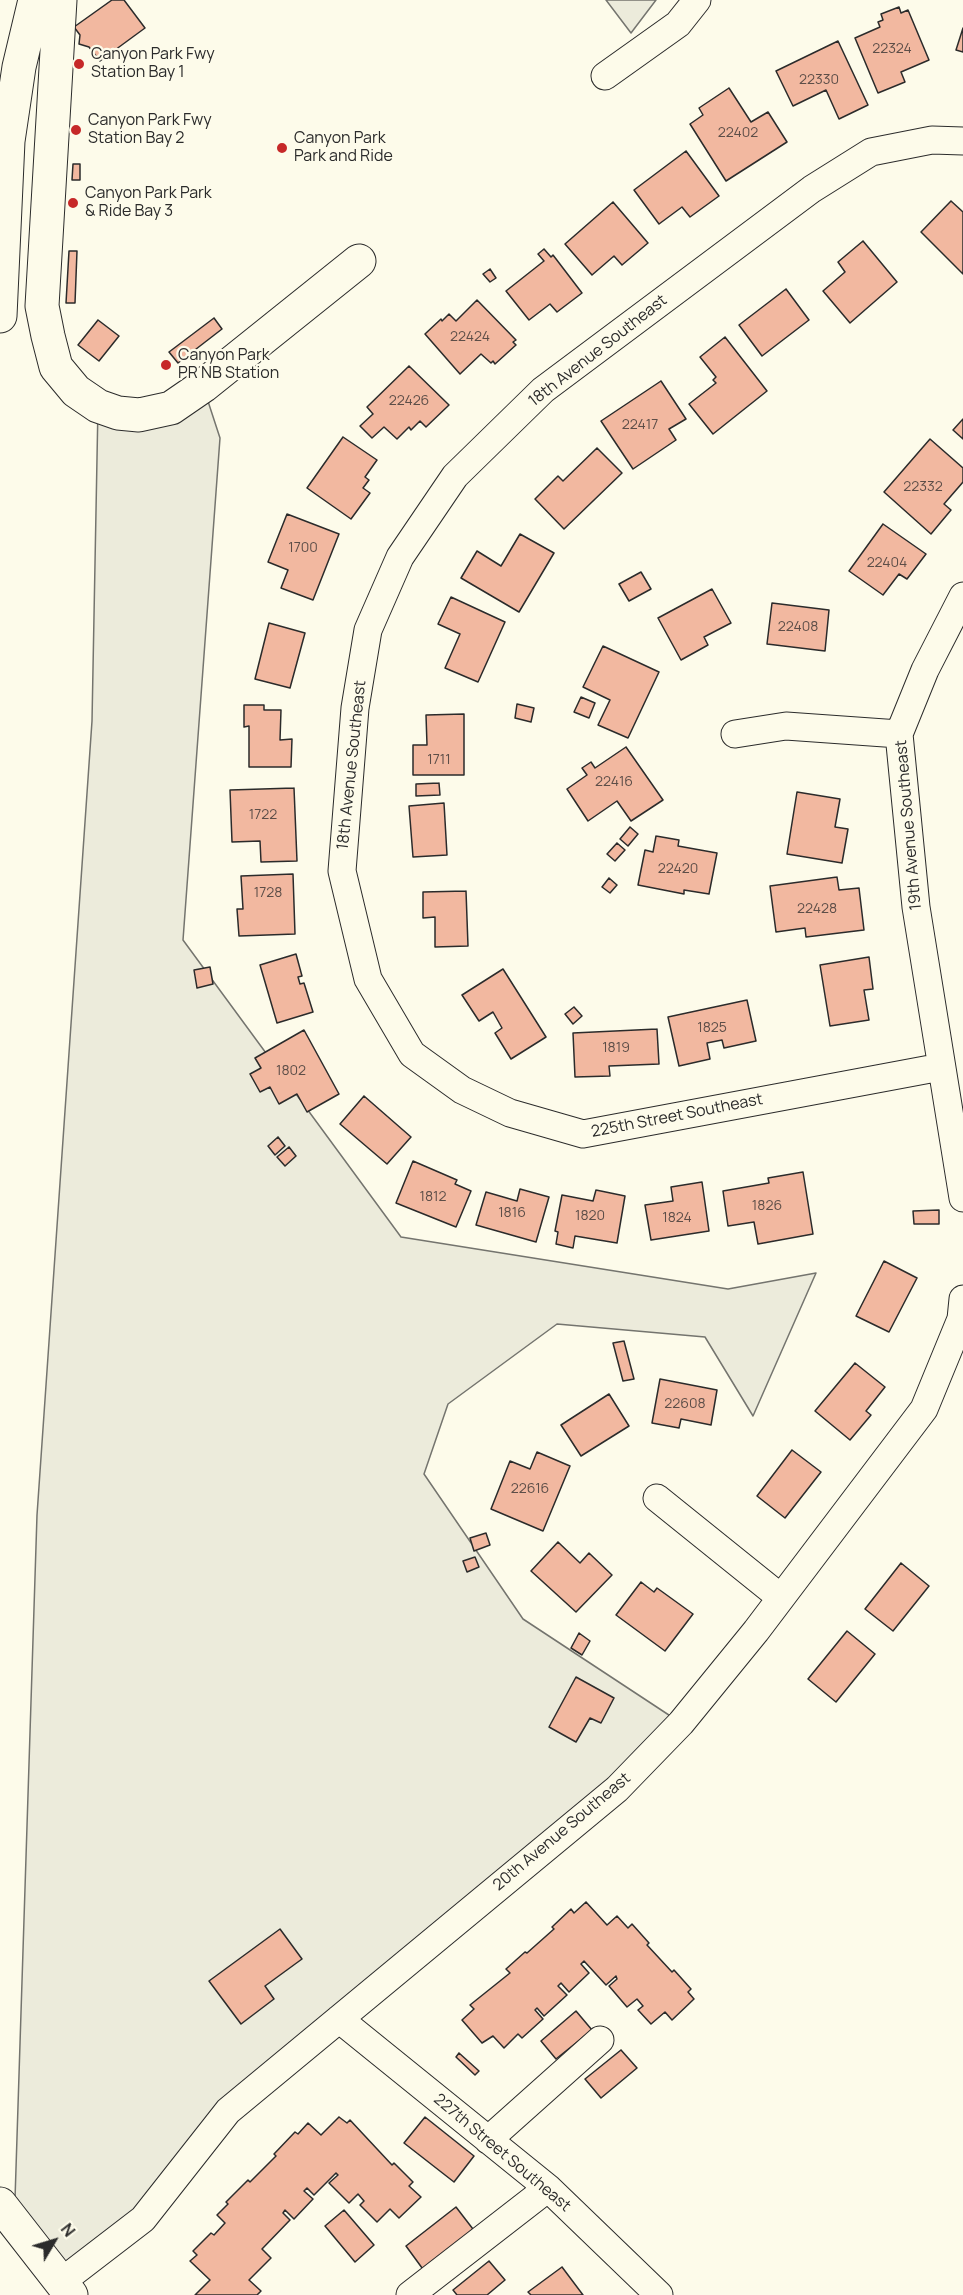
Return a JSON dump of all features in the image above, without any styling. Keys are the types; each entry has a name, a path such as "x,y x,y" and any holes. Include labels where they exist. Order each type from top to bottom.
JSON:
{"main road":[{"path":"0,316 8,141 19,67 35,0"},
{"path":"60,0 42,306 57,367 76,391 98,406 118,413 139,415 171,408 203,386 359,261"},
{"path":"0,2204 66,2288"}],"street":[{"path":"605,76 678,24 696,0"},
{"name":"18th Avenue Southeast","path":"342,871 355,708 368,630 400,557 455,476 543,390 812,189 871,152 932,140 963,141"},
{"name":"19th Avenue Southeast","path":"940,1067 916,907 899,734 925,670 963,596"},
{"path":"735,734 786,726 899,734"},
{"name":"225th Street Southeast","path":"342,871 368,979 412,1054 462,1090 510,1113 583,1134 940,1067"},
{"path":"940,1067 963,1198"},
{"name":"20th Avenue Southeast","path":"66,2288 143,2219 228,2111 617,1789 681,1723 756,1631 924,1409 961,1320 963,1299"},
{"path":"657,1498 780,1598"},
{"name":"227th Street Southeast","path":"339,2019 548,2188 659,2295"},
{"path":"488,2140 600,2040"},
{"path":"410,2295 548,2188"}],"shaded area":[{"path":"606,0 656,0 631,33"},
{"path":"203,386 220,438 183,940 401,1237 728,1289 816,1273 753,1416 705,1337 557,1324 448,1404 424,1474 523,1619 681,1723 186,2162 61,2282 15,2199 37,1515 92,721 98,406 118,413"}],"building":[{"path":"112,0 124,0 145,28 100,61 89,47 79,44 80,35 74,27"},
{"path":"899,7 901,13 908,10 929,60 901,72 905,82 878,93 855,38 880,27 878,22 883,20 881,14"},
{"path":"963,28 963,52 956,50"},
{"path":"838,41 868,105 839,119 826,90 793,106 776,71"},
{"path":"729,88 751,122 768,112 787,142 726,181 690,124 703,115 699,108"},
{"path":"686,151 719,196 690,217 682,207 659,224 634,190"},
{"path":"73,164 80,164 80,180 72,180"},
{"path":"951,201 963,212 963,274 921,232"},
{"path":"613,202 648,243 622,265 614,256 592,275 565,244"},
{"path":"863,241 897,282 850,323 823,291 845,272 838,262"},
{"path":"544,249 551,257 553,255 582,293 557,312 550,304 529,320 506,291 544,261 538,254"},
{"path":"69,251 77,251 75,303 66,303"},
{"path":"490,269 496,278 490,282 483,274"},
{"path":"786,289 809,320 762,356 739,325"},
{"path":"477,300 516,340 513,342 516,345 495,364 481,354 460,374 425,334 449,314 456,321"},
{"path":"214,318 222,329 178,363 169,352"},
{"path":"98,320 119,336 99,361 78,345"},
{"path":"725,337 767,391 713,434 689,404 716,383 713,380 716,377 700,357"},
{"path":"409,366 449,405 426,427 420,421 411,430 409,427 397,439 384,427 372,438 360,426 373,414 367,407"},
{"path":"661,381 686,419 669,429 676,440 633,469 601,421"},
{"path":"963,419 963,439 953,430"},
{"path":"343,437 377,460 365,477 369,480 363,488 370,493 351,519 307,488"},
{"path":"930,439 963,468 963,482 944,504 951,510 931,534 884,492"},
{"path":"597,448 622,473 564,529 535,499 558,476 563,481"},
{"path":"287,514 339,534 313,600 281,588 288,570 268,562"},
{"path":"883,524 926,554 907,579 899,574 883,595 849,571"},
{"path":"520,534 554,553 519,612 461,578 477,551 501,566"},
{"path":"641,572 651,589 629,601 619,584"},
{"path":"712,589 731,623 704,637 708,645 681,660 658,618"},
{"path":"451,597 505,622 478,682 445,668 460,634 438,624"},
{"path":"772,603 829,610 825,651 767,644"},
{"path":"269,623 305,633 290,688 255,679"},
{"path":"603,646 659,672 628,738 598,725 610,700 583,687"},
{"path":"581,697 595,703 589,718 574,712"},
{"path":"517,704 534,708 531,722 515,718"},
{"path":"244,705 264,705 264,710 281,710 280,740 292,739 291,767 249,767 249,726 244,727"},
{"path":"464,714 464,775 413,775 413,745 427,745 426,715"},
{"path":"626,747 663,800 631,821 617,801 588,821 567,789 587,775 582,768 591,762 595,768"},
{"path":"439,783 440,795 416,796 416,784"},
{"path":"294,788 297,861 261,862 260,841 232,842 230,790"},
{"path":"797,792 840,799 835,827 848,829 842,863 787,854"},
{"path":"444,803 447,855 413,857 409,806"},
{"path":"630,827 638,834 628,846 620,839"},
{"path":"656,836 679,840 678,846 717,853 709,894 684,890 684,894 638,885 645,850 653,852"},
{"path":"617,843 625,850 615,861 607,854"},
{"path":"293,874 295,934 239,936 237,909 243,909 241,876"},
{"path":"837,877 839,890 859,888 864,930 806,937 805,928 776,932 770,886"},
{"path":"609,878 617,885 610,893 602,887"},
{"path":"466,891 468,946 435,947 435,917 423,918 423,892"},
{"path":"296,954 302,976 298,977 300,984 304,983 313,1012 277,1023 260,965"},
{"path":"869,957 873,989 864,990 869,1020 830,1026 820,965"},
{"path":"210,967 213,984 197,988 194,970"},
{"path":"503,969 546,1037 511,1059 495,1033 502,1028 493,1012 479,1021 462,995"},
{"path":"747,1000 756,1041 724,1048 722,1040 707,1043 710,1059 679,1066 668,1017"},
{"path":"574,1007 582,1016 573,1024 565,1014"},
{"path":"657,1029 659,1064 609,1066 610,1076 575,1077 573,1033"},
{"path":"304,1030 339,1094 307,1112 297,1094 279,1104 270,1087 260,1092 250,1074 261,1068 255,1058"},
{"path":"364,1096 411,1137 387,1164 340,1124"},
{"path":"278,1137 285,1146 275,1155 268,1146"},
{"path":"289,1147 296,1156 285,1166 277,1157"},
{"path":"413,1161 457,1180 455,1184 471,1191 456,1227 396,1203"},
{"path":"803,1172 813,1234 758,1244 754,1222 728,1226 723,1191 769,1183 768,1178"},
{"path":"702,1182 709,1231 651,1240 645,1205 673,1201 671,1187"},
{"path":"520,1189 549,1197 536,1242 476,1225 486,1192 517,1201"},
{"path":"596,1190 625,1196 617,1243 575,1236 573,1248 556,1244 558,1232 555,1231 562,1195 593,1201"},
{"path":"939,1210 939,1224 914,1224 913,1211"},
{"path":"884,1261 917,1278 889,1332 856,1316"},
{"path":"624,1341 634,1379 623,1381 613,1343"},
{"path":"855,1363 885,1387 866,1411 871,1415 850,1440 815,1411"},
{"path":"660,1379 717,1390 711,1425 681,1419 679,1428 652,1423"},
{"path":"609,1394 629,1426 581,1456 561,1425"},
{"path":"792,1450 821,1472 785,1518 757,1496"},
{"path":"537,1452 570,1466 543,1531 491,1509 510,1461 530,1469"},
{"path":"486,1533 490,1545 474,1551 470,1538"},
{"path":"558,1542 580,1563 589,1553 612,1575 576,1612 531,1571"},
{"path":"475,1557 479,1567 467,1572 463,1561"},
{"path":"901,1563 929,1586 893,1631 865,1609"},
{"path":"641,1582 654,1592 657,1588 693,1614 665,1651 616,1615"},
{"path":"847,1631 875,1654 836,1702 808,1679"},
{"path":"579,1633 590,1641 582,1655 571,1648"},
{"path":"576,1677 614,1698 601,1723 590,1718 576,1742 549,1727"},
{"path":"586,1902 607,1925 617,1916 628,1928 632,1924 649,1943 647,1945 691,1989 688,1992 694,1999 672,2020 665,2012 651,2024 638,2010 643,2006 637,1999 627,2007 609,1986 617,1979 616,1976 606,1985 584,1961 581,1964 589,1973 569,1992 561,1983 558,1986 567,1995 544,2016 537,2008 535,2010 543,2019 522,2038 518,2034 504,2048 493,2036 482,2043 462,2020 474,2009 470,2005 510,1973 506,1969 554,1929 552,1927 571,1909 574,1913"},
{"path":"280,1929 302,1959 265,1986 274,1999 241,2024 209,1981"},
{"path":"576,2011 592,2030 556,2059 541,2041"},
{"path":"621,2050 637,2068 601,2098 585,2079"},
{"path":"459,2053 479,2071 475,2075 456,2057"},
{"path":"339,2117 347,2123 350,2120 392,2165 394,2163 413,2182 409,2186 421,2197 399,2218 390,2209 377,2222 360,2205 364,2201 358,2194 349,2203 329,2183 338,2175 336,2173 314,2195 307,2188 304,2191 313,2199 294,2219 285,2210 283,2213 290,2220 262,2249 271,2258 249,2280 261,2291 257,2295 195,2295 210,2280 190,2261 197,2255 193,2251 225,2223 217,2215 228,2204 226,2202 276,2156 274,2154 295,2132 298,2134 308,2123 321,2135"},
{"path":"425,2117 474,2156 454,2182 404,2143"},
{"path":"456,2207 476,2233 425,2272 406,2246"},
{"path":"344,2210 374,2245 355,2262 325,2226"},
{"path":"489,2261 505,2280 487,2295 457,2295 453,2290"},
{"path":"562,2267 583,2295 531,2295 528,2292"}],"place":[{"name":"Canyon Park Fwy Station Bay 1","path":"79,64"},
{"name":"Canyon Park Fwy Station Bay 2","path":"76,130"},
{"name":"Canyon Park Park and Ride","path":"282,148"},
{"name":"Canyon Park Park & Ride Bay 3","path":"73,203"},
{"name":"Canyon Park PR NB Station","path":"166,365"}]}
